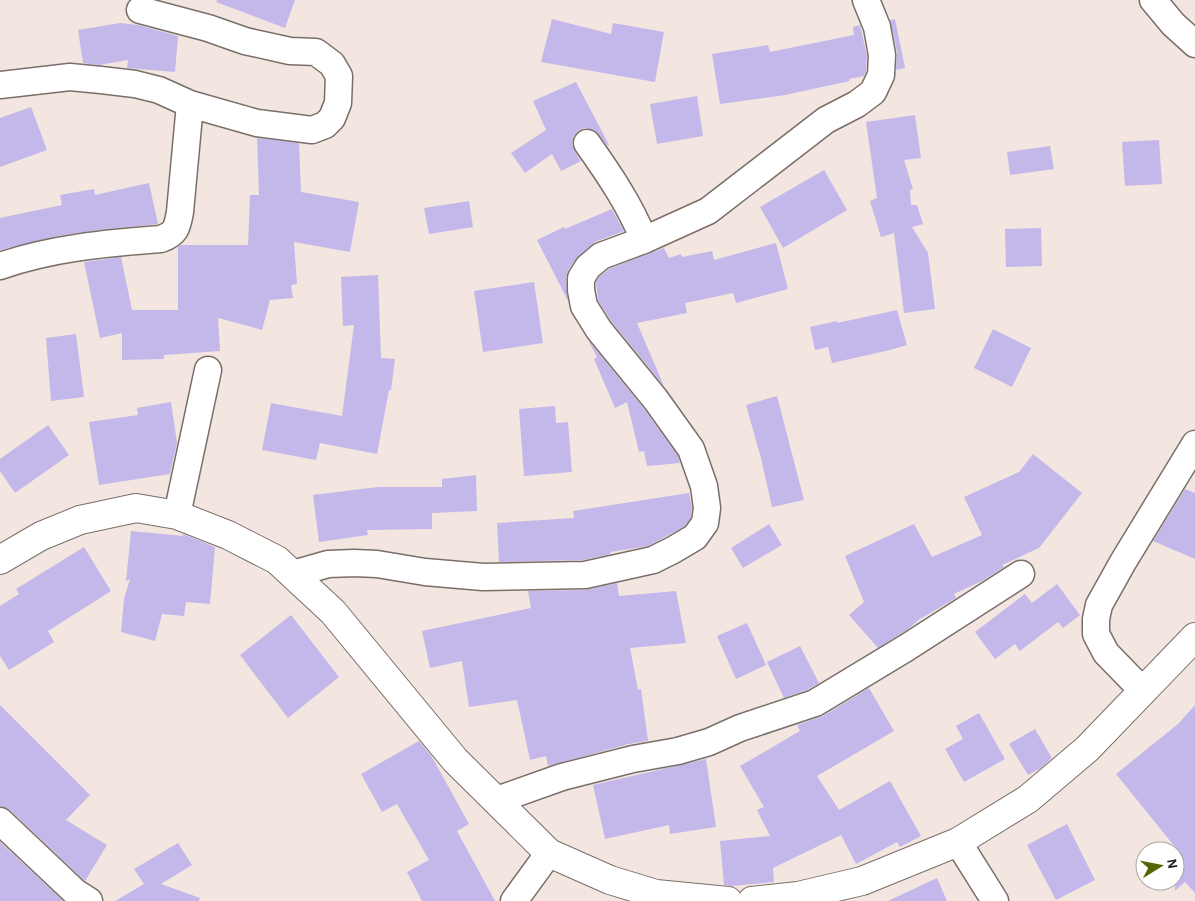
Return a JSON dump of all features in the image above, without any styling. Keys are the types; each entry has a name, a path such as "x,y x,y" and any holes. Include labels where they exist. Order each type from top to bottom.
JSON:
{"street":[{"path":"293,574 328,564 354,563 377,564 425,572 482,577 585,576 653,560 695,537 704,523 707,508 704,486 691,449 656,400 599,330 584,306 581,278 588,266 601,256 644,240 708,211 826,120 858,104 873,92 881,76 882,54 877,27 866,0"},
{"path":"1153,0 1173,24 1195,44"},
{"path":"0,85 70,78 102,80 159,90 190,104 257,123 312,130 325,125 332,118 338,103 339,76 332,64 316,52 290,51 245,41 208,28 140,10"},
{"path":"0,266 36,256 96,244 161,239 170,236 176,229 180,212 190,104"},
{"path":"587,143 627,204 644,240"},
{"path":"177,515 208,370"},
{"path":"1143,691 1106,653 1096,634 1096,619 1099,605 1123,562 1195,444"},
{"path":"0,560 41,536 80,520 136,508 177,515 228,535 277,560 333,612 455,760 549,853 656,898 728,901"},
{"path":"497,800 562,776 678,751 701,744 740,728 815,703 906,648 1021,574"},
{"path":"752,901 798,896 862,881 958,842 1028,799 1087,749 1195,637"},
{"path":"0,821 75,892 89,901"},
{"path":"958,842 995,901"},
{"path":"514,901 549,853"}],"building":[{"path":"217,0 295,0 285,28 216,2"},
{"path":"552,19 611,34 613,23 664,32 655,82 541,62"},
{"path":"895,19 905,68 896,70 897,52 890,20"},
{"path":"120,23 138,25 178,36 175,72 127,68 128,60 99,65 83,63 78,30"},
{"path":"860,25 867,56 864,76 849,79 850,81 785,95 720,104 712,54 768,45 770,52 854,35 853,27"},
{"path":"576,82 609,145 594,130 585,128 578,131 573,137 572,144 581,161 561,171 552,154 525,173 511,153 546,130 533,101"},
{"path":"697,96 703,136 657,144 650,104"},
{"path":"31,107 47,150 0,167 0,118"},
{"path":"915,115 921,158 904,160 913,189 910,190 911,205 917,205 923,224 912,227 928,253 935,309 904,313 894,233 881,237 870,201 877,198 866,122"},
{"path":"257,138 299,143 301,192 359,202 350,252 294,242 297,284 291,285 293,298 270,300 262,330 218,318 220,351 164,355 164,359 122,360 122,333 100,338 84,262 121,257 132,310 178,310 178,247 181,245 248,245 250,195 259,195"},
{"path":"1159,140 1162,184 1125,186 1122,142"},
{"path":"1050,146 1054,169 1010,175 1007,152"},
{"path":"824,170 847,210 783,248 760,207"},
{"path":"149,183 158,224 57,236 0,250 0,218 62,205 60,195 94,189 95,195"},
{"path":"469,201 473,227 429,234 424,208"},
{"path":"612,209 624,231 595,242 576,259 568,270 566,277 568,301 537,240 564,227 565,229"},
{"path":"1041,228 1042,266 1006,267 1005,229"},
{"path":"776,243 788,289 736,303 733,293 685,303 687,313 637,323 664,386 611,321 598,300 596,282 609,269 664,248 669,258 681,254 682,257 712,251 714,260"},
{"path":"378,275 381,358 395,359 391,390 389,390 377,454 320,443 316,460 262,450 271,403 342,416 354,325 343,326 341,277"},
{"path":"534,282 543,343 483,352 474,291"},
{"path":"897,310 907,345 832,363 828,347 815,350 810,327"},
{"path":"993,329 1031,348 1012,387 974,368"},
{"path":"76,334 84,397 51,401 46,338"},
{"path":"588,340 644,409 678,456 680,463 647,466 644,451 639,452 627,402 615,408 594,359 597,357"},
{"path":"777,396 804,500 772,507 746,405"},
{"path":"171,402 177,443 170,474 99,485 89,422 138,415 137,408"},
{"path":"555,406 556,423 568,422 572,472 524,476 519,409"},
{"path":"48,425 69,455 15,493 0,471 0,459"},
{"path":"1033,454 1082,493 1039,548 1002,565 1004,567 982,581 954,594 956,598 920,619 878,648 849,615 864,602 845,556 914,524 932,557 982,535 964,497 1019,472"},
{"path":"476,475 477,511 432,513 432,529 367,530 368,535 319,542 313,495 378,487 442,487 442,479"},
{"path":"1185,489 1195,493 1195,559 1153,541"},
{"path":"689,493 692,508 691,517 685,526 648,546 610,552 611,554 583,560 499,562 497,523 574,518 573,511"},
{"path":"769,524 782,545 743,568 731,548"},
{"path":"131,531 183,536 183,534 215,547 210,604 186,602 184,616 162,614 155,641 121,632 124,599 130,579 126,581"},
{"path":"84,547 111,591 48,631 54,642 9,670 0,656 0,606 19,594 16,589"},
{"path":"617,583 619,596 676,591 686,643 630,648 638,690 641,689 648,741 629,744 548,766 546,756 530,760 517,700 469,707 462,661 430,668 422,631 531,608 528,591 585,590"},
{"path":"1057,584 1080,615 1063,628 1058,622 1020,651 1015,644 995,659 975,632 1025,594 1032,603"},
{"path":"291,615 339,677 288,718 240,655"},
{"path":"747,623 766,665 736,679 717,636"},
{"path":"800,646 819,683 809,689 784,698 767,662"},
{"path":"869,688 894,731 817,776 839,810 890,781 921,836 900,847 897,842 856,864 841,835 773,868 774,882 724,885 720,841 770,836 757,810 764,807 740,766 800,731 797,725 823,716"},
{"path":"0,705 90,795 66,820 107,845 85,881 10,810 0,806"},
{"path":"1195,705 1195,893 1185,882 1185,841 1170,841 1116,774 1178,724"},
{"path":"979,713 1005,759 964,782 945,749 963,739 956,726"},
{"path":"1035,729 1052,758 1041,768 1028,775 1009,744"},
{"path":"419,741 432,757 469,824 457,831 495,901 422,901 407,872 429,860 397,804 382,812 361,774"},
{"path":"706,759 716,827 670,834 669,825 605,839 593,785"},
{"path":"1067,824 1095,880 1056,900 1027,845"},
{"path":"0,842 63,901 0,901"},
{"path":"178,843 192,865 161,884 200,898 199,901 115,901 144,884 134,869"},
{"path":"937,878 947,901 888,901"}]}
